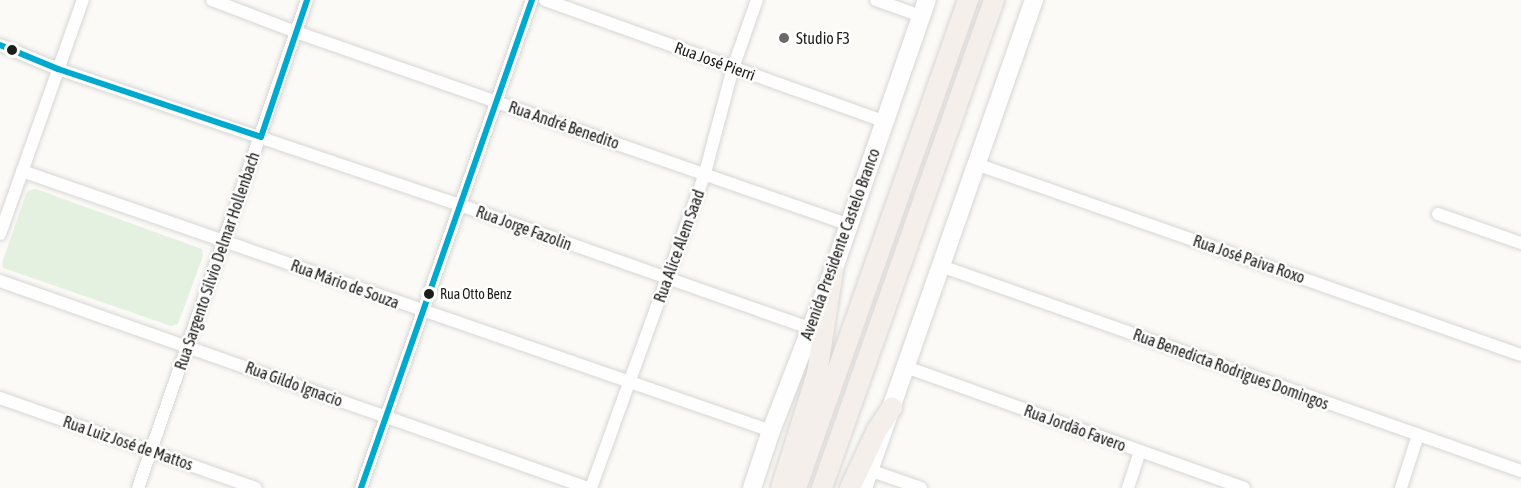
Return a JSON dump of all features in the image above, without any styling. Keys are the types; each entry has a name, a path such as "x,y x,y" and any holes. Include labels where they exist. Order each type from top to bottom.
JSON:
{"main road":[{"path":"796,488 968,0"},
{"path":"822,488 994,0"},
{"path":"863,488 1034,0"},
{"name":"Avenida Presidente Castelo Branco","path":"752,488 771,431 833,271 924,8"},
{"path":"781,488 817,374 833,271"},
{"path":"850,488 877,430 892,408"}],"street":[{"path":"0,234 83,0"},
{"name":"Rua André Benedito","path":"212,0 296,32 848,224"},
{"name":"Rua Sargento Sílvio Delmar Hollenbach","path":"138,488 307,0"},
{"path":"361,488 532,0"},
{"name":"Rua José Pierri","path":"545,0 885,122"},
{"name":"Rua Alice Alem Saad","path":"589,488 705,173 734,68 757,0"},
{"path":"876,0 924,8"},
{"name":"Rua Jorge Fazolin","path":"0,45 58,69 460,205 810,328"},
{"name":"Rua José Paiva Roxo","path":"976,164 1521,355"},
{"name":"Rua Mário de Souza","path":"22,171 771,431"},
{"path":"1438,214 1521,243"},
{"name":"Rua Benedicta Rodrigues Domingos","path":"940,266 1521,471"},
{"name":"Rua Gildo Ignacio","path":"0,281 589,488"},
{"name":"Rua Jordão Favero","path":"906,367 1244,488"},
{"name":"Rua Luiz José de Mattos","path":"0,398 256,488"},
{"path":"1401,488 1418,435"},
{"path":"1128,488 1140,452"},
{"path":"869,470 921,488"}],"green space":[{"path":"36,189 202,249 203,256 178,324 171,326 3,268 2,263 26,194 29,190"}],"transit line":[{"path":"0,45 58,69 261,137 307,0"},
{"path":"361,488 532,0"}],"place":[{"name":"Studio F3","path":"784,38"},
{"name":"Rua Otto Benz","path":"429,294"}]}
